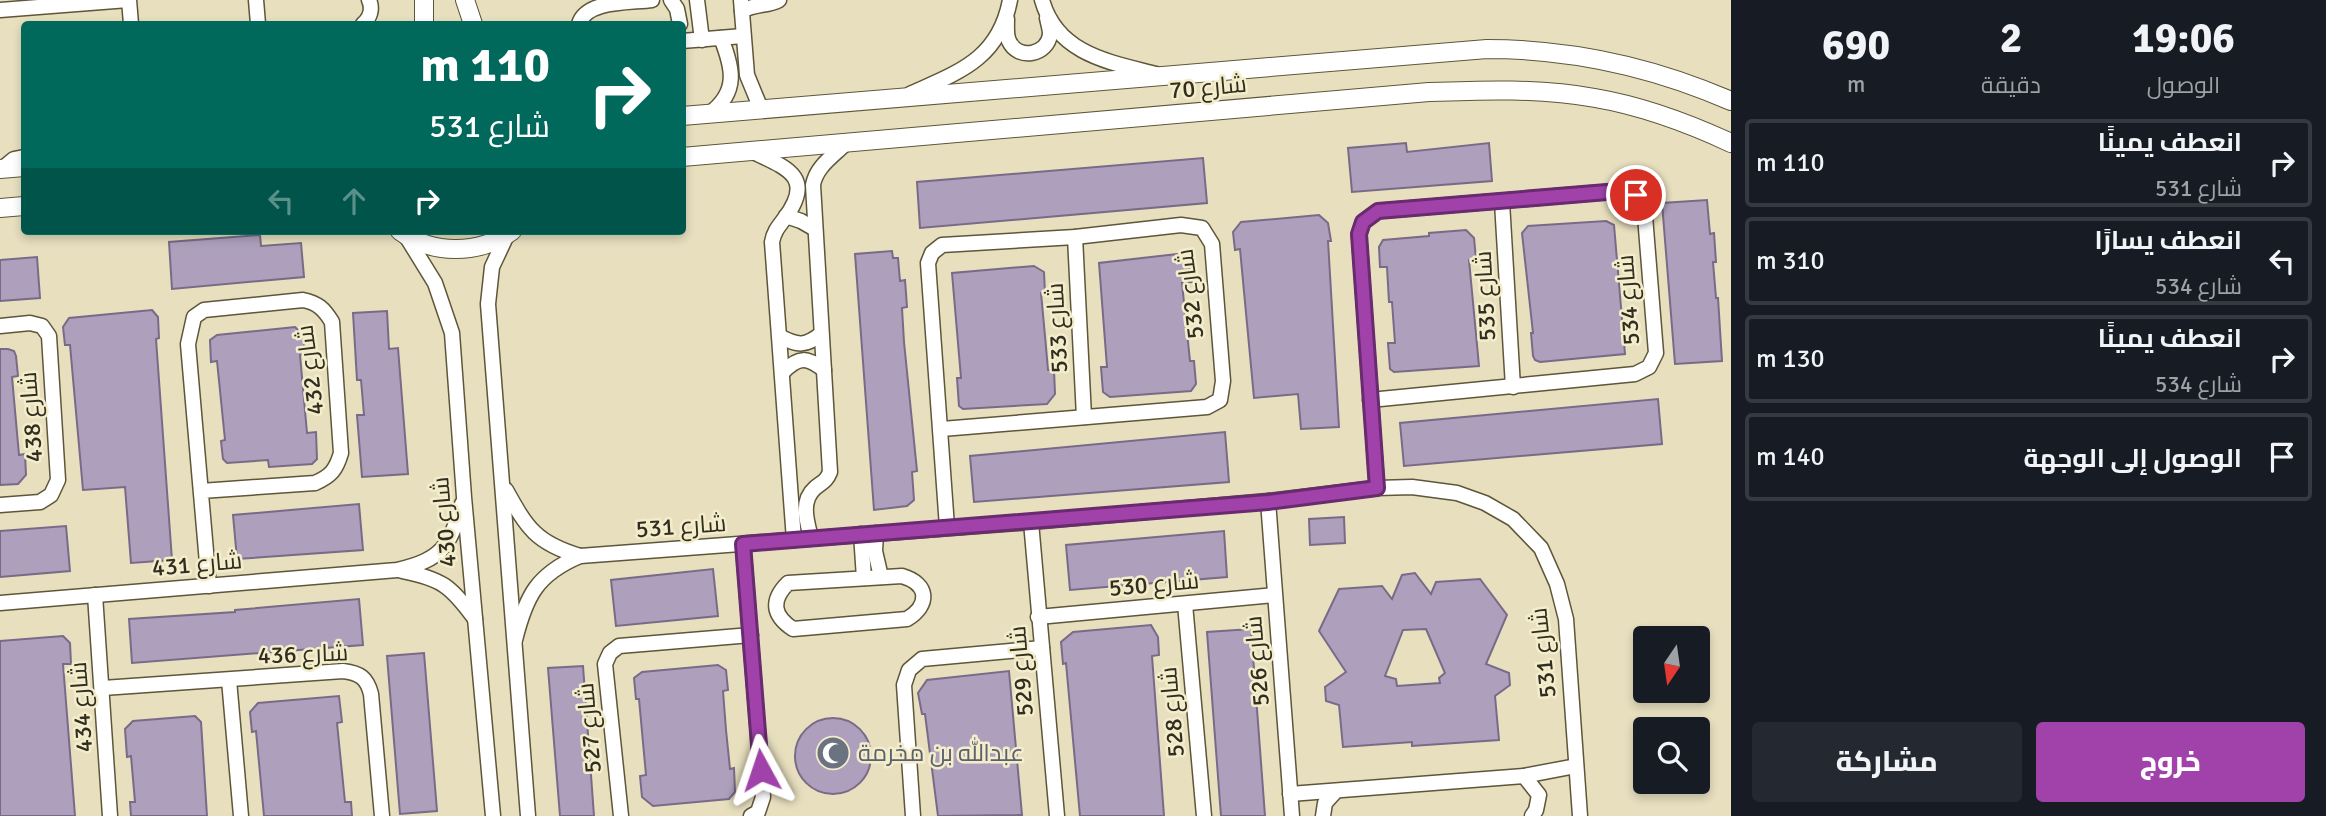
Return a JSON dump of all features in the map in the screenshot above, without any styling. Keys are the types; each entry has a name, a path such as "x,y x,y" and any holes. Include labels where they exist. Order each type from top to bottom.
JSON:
{"main road":[{"path":"424,0 424,21"},
{"path":"465,0 472,21"},
{"name":"شارع 70","path":"686,116 1520,49 1557,52 1639,67 1731,101"},
{"name":"شارع 70","path":"686,158 1429,92 1485,90 1596,98 1676,120 1731,143"},
{"path":"1,169 21,167"},
{"path":"0,208 21,206"},
{"path":"408,235 439,248 457,250 491,243 505,235"}],"street":[{"path":"0,10 128,0 131,21"},
{"path":"257,0 258,21"},
{"path":"366,21 370,16 369,0"},
{"path":"580,21 584,13 596,6 652,0"},
{"path":"671,0 677,9 679,21"},
{"path":"697,0 702,40"},
{"path":"761,109 747,75 741,6 775,3 779,0"},
{"path":"1008,7 1009,41 1016,50 1027,54 1039,51 1047,43 1050,32 1044,6"},
{"path":"1044,6 1060,33 1088,55 1164,76"},
{"path":"904,97 972,65 996,38 1008,7"},
{"path":"686,41 743,36"},
{"path":"709,114 720,104 731,82 730,60 721,38"},
{"path":"811,538 806,518 808,496 824,483 830,472 812,196 814,176 845,144"},
{"path":"753,152 790,170 799,187 797,197 775,230 772,242 794,540"},
{"path":"1,169 21,158"},
{"name":"شارع 534","path":"1370,400 1634,374 1650,367 1656,354 1645,216 1636,195 1619,191 1378,211 1363,222 1359,234 1370,400 1377,488"},
{"name":"شارع 535","path":"1502,202 1513,387"},
{"path":"786,216 815,229"},
{"name":"شارع 532","path":"942,429 1207,407 1220,400 1223,381 1212,244 1202,228 1181,225 1075,237 942,245 932,253 928,263 947,527"},
{"name":"شارع 430","path":"404,235 435,283 452,333 493,816"},
{"path":"508,235 492,267 488,288 528,816"},
{"name":"شارع 533","path":"1075,237 1084,417"},
{"name":"شارع 432","path":"201,491 315,483 328,477 337,468 341,453 332,322 325,310 315,302 303,300 204,310 194,317 188,344 209,586"},
{"name":"شارع 438","path":"0,326 30,323 42,326 49,337 58,480 51,495 40,502 0,505"},
{"path":"781,337 794,344 808,344 821,334"},
{"path":"783,372 792,363 801,360 812,361 824,370"},
{"path":"790,478 815,488"},
{"name":"شارع 531","path":"502,484 533,533 561,550 580,556"},
{"name":"شارع 531","path":"515,640 525,605 543,577 557,565 580,556 1268,502 1377,488 1412,487 1457,493 1476,499 1513,519 1541,548 1558,584 1566,619 1580,816"},
{"name":"شارع 431","path":"0,603 397,570 428,560 440,551 453,535 464,497"},
{"name":"شارع 526","path":"1268,502 1292,816"},
{"name":"شارع 529","path":"1031,522 1056,816"},
{"path":"869,533 881,577"},
{"path":"864,578 869,533"},
{"path":"743,544 764,797 758,811 751,816"},
{"name":"شارع 431","path":"397,570 436,579 458,597 475,619"},
{"path":"902,576 918,583 923,593 922,606 918,612 907,619 793,629 783,622 777,612 776,599 789,583 881,577 902,576"},
{"name":"شارع 434","path":"95,595 110,816"},
{"name":"شارع 530","path":"1038,617 1274,595"},
{"name":"شارع 528","path":"1185,604 1204,816"},
{"name":"شارع 527","path":"621,816 605,664 610,653 619,646 751,635"},
{"path":"913,816 904,685 909,670 922,659 1042,648"},
{"name":"شارع 436","path":"103,688 343,671 362,676 369,684 372,694 382,816"},
{"path":"229,680 241,816"},
{"path":"1290,794 1524,776 1576,766"},
{"path":"1524,776 1539,795 1532,816"},
{"path":"1323,816 1325,803 1335,792"}],"building":[{"path":"1406,143 1407,152 1489,143 1492,181 1352,192 1348,148"},
{"path":"1203,158 1207,203 920,228 917,182"},
{"path":"1707,200 1710,234 1714,233 1716,262 1713,262 1722,361 1675,364 1662,203"},
{"path":"1319,215 1328,223 1331,241 1328,241 1339,427 1301,429 1298,394 1254,398 1240,249 1235,250 1233,232 1241,222"},
{"path":"1606,221 1614,225 1625,354 1540,362 1535,360 1522,233 1528,226"},
{"path":"1466,230 1474,238 1476,259 1469,260 1479,366 1394,372 1390,369 1388,343 1395,343 1392,302 1389,302 1387,267 1380,267 1379,247 1383,240"},
{"path":"260,235 261,246 301,243 304,277 172,289 169,242"},
{"path":"892,251 893,258 898,258 900,281 905,280 907,307 902,308 904,342 917,471 912,472 914,500 907,506 874,510 855,254"},
{"path":"1177,254 1190,263 1192,282 1182,283 1190,361 1194,361 1196,384 1191,391 1110,397 1103,392 1101,367 1107,367 1099,263"},
{"path":"37,257 40,298 0,301 0,260"},
{"path":"1034,266 1044,272 1045,293 1041,293 1048,370 1054,370 1055,394 1047,404 963,409 959,406 957,378 961,378 952,273"},
{"path":"152,310 158,317 159,338 156,339 172,560 131,563 125,487 83,490 70,345 65,345 63,327 69,318"},
{"path":"387,311 389,349 398,348 408,474 362,477 357,415 364,415 361,380 357,380 353,313"},
{"path":"295,327 303,335 305,354 300,355 307,433 316,432 317,459 312,464 269,467 268,460 227,463 223,459 221,441 225,440 217,361 211,362 210,340 217,335"},
{"path":"0,349 14,351 16,356 18,376 12,377 19,455 25,454 26,475 18,484 0,485"},
{"path":"1658,399 1662,444 1404,466 1400,423"},
{"path":"1225,432 1229,482 974,502 970,456"},
{"path":"359,504 363,550 237,559 233,515"},
{"path":"1344,517 1345,543 1310,545 1309,519"},
{"path":"66,526 70,571 0,577 0,531"},
{"path":"1224,531 1227,577 1070,590 1066,545"},
{"path":"713,569 718,616 616,626 611,580"},
{"path":"1415,573 1431,594 1436,582 1480,579 1507,615 1486,664 1509,673 1510,685 1495,696 1499,740 1343,747 1339,705 1326,701 1325,687 1346,672 1319,631 1339,589 1382,586 1392,599 1402,575","holes":["1426,629 1445,673 1439,678 1440,683 1397,686 1396,679 1385,676 1403,630"]},
{"path":"359,599 363,645 132,663 129,619 235,612"},
{"path":"1151,625 1158,637 1159,655 1152,656 1164,816 1080,816 1066,663 1063,664 1061,642 1073,632"},
{"path":"1251,629 1265,816 1221,816 1207,632"},
{"path":"63,636 70,643 71,664 63,664 75,816 0,816 0,641"},
{"path":"424,653 437,811 400,814 387,656"},
{"path":"718,665 726,670 728,690 723,691 730,769 734,768 735,792 729,799 653,806 642,797 640,776 646,775 639,699 636,699 634,678 642,672"},
{"path":"583,666 594,816 560,816 548,668"},
{"path":"1009,671 1022,815 938,816 925,714 922,714 918,693 927,680"},
{"path":"339,696 342,722 337,723 345,802 351,802 352,816 264,816 256,731 252,732 250,712 258,703"},
{"path":"195,716 201,722 207,816 131,816 130,802 135,802 131,756 127,757 125,729 133,721"},
{"name":"عبدالله بن مخرمة","path":"833,718 847,721 860,729 868,742 871,756 868,770 860,783 847,791 833,794 819,791 806,783 798,770 795,756 798,742 806,729 819,721"}],"place":[{"name":"عبدالله بن مخرمة","path":"833,753"}],"route":[{"path":"761,770 743,544 1268,502 1377,488 1359,234 1363,222 1378,211 1619,191 1636,195"}]}
